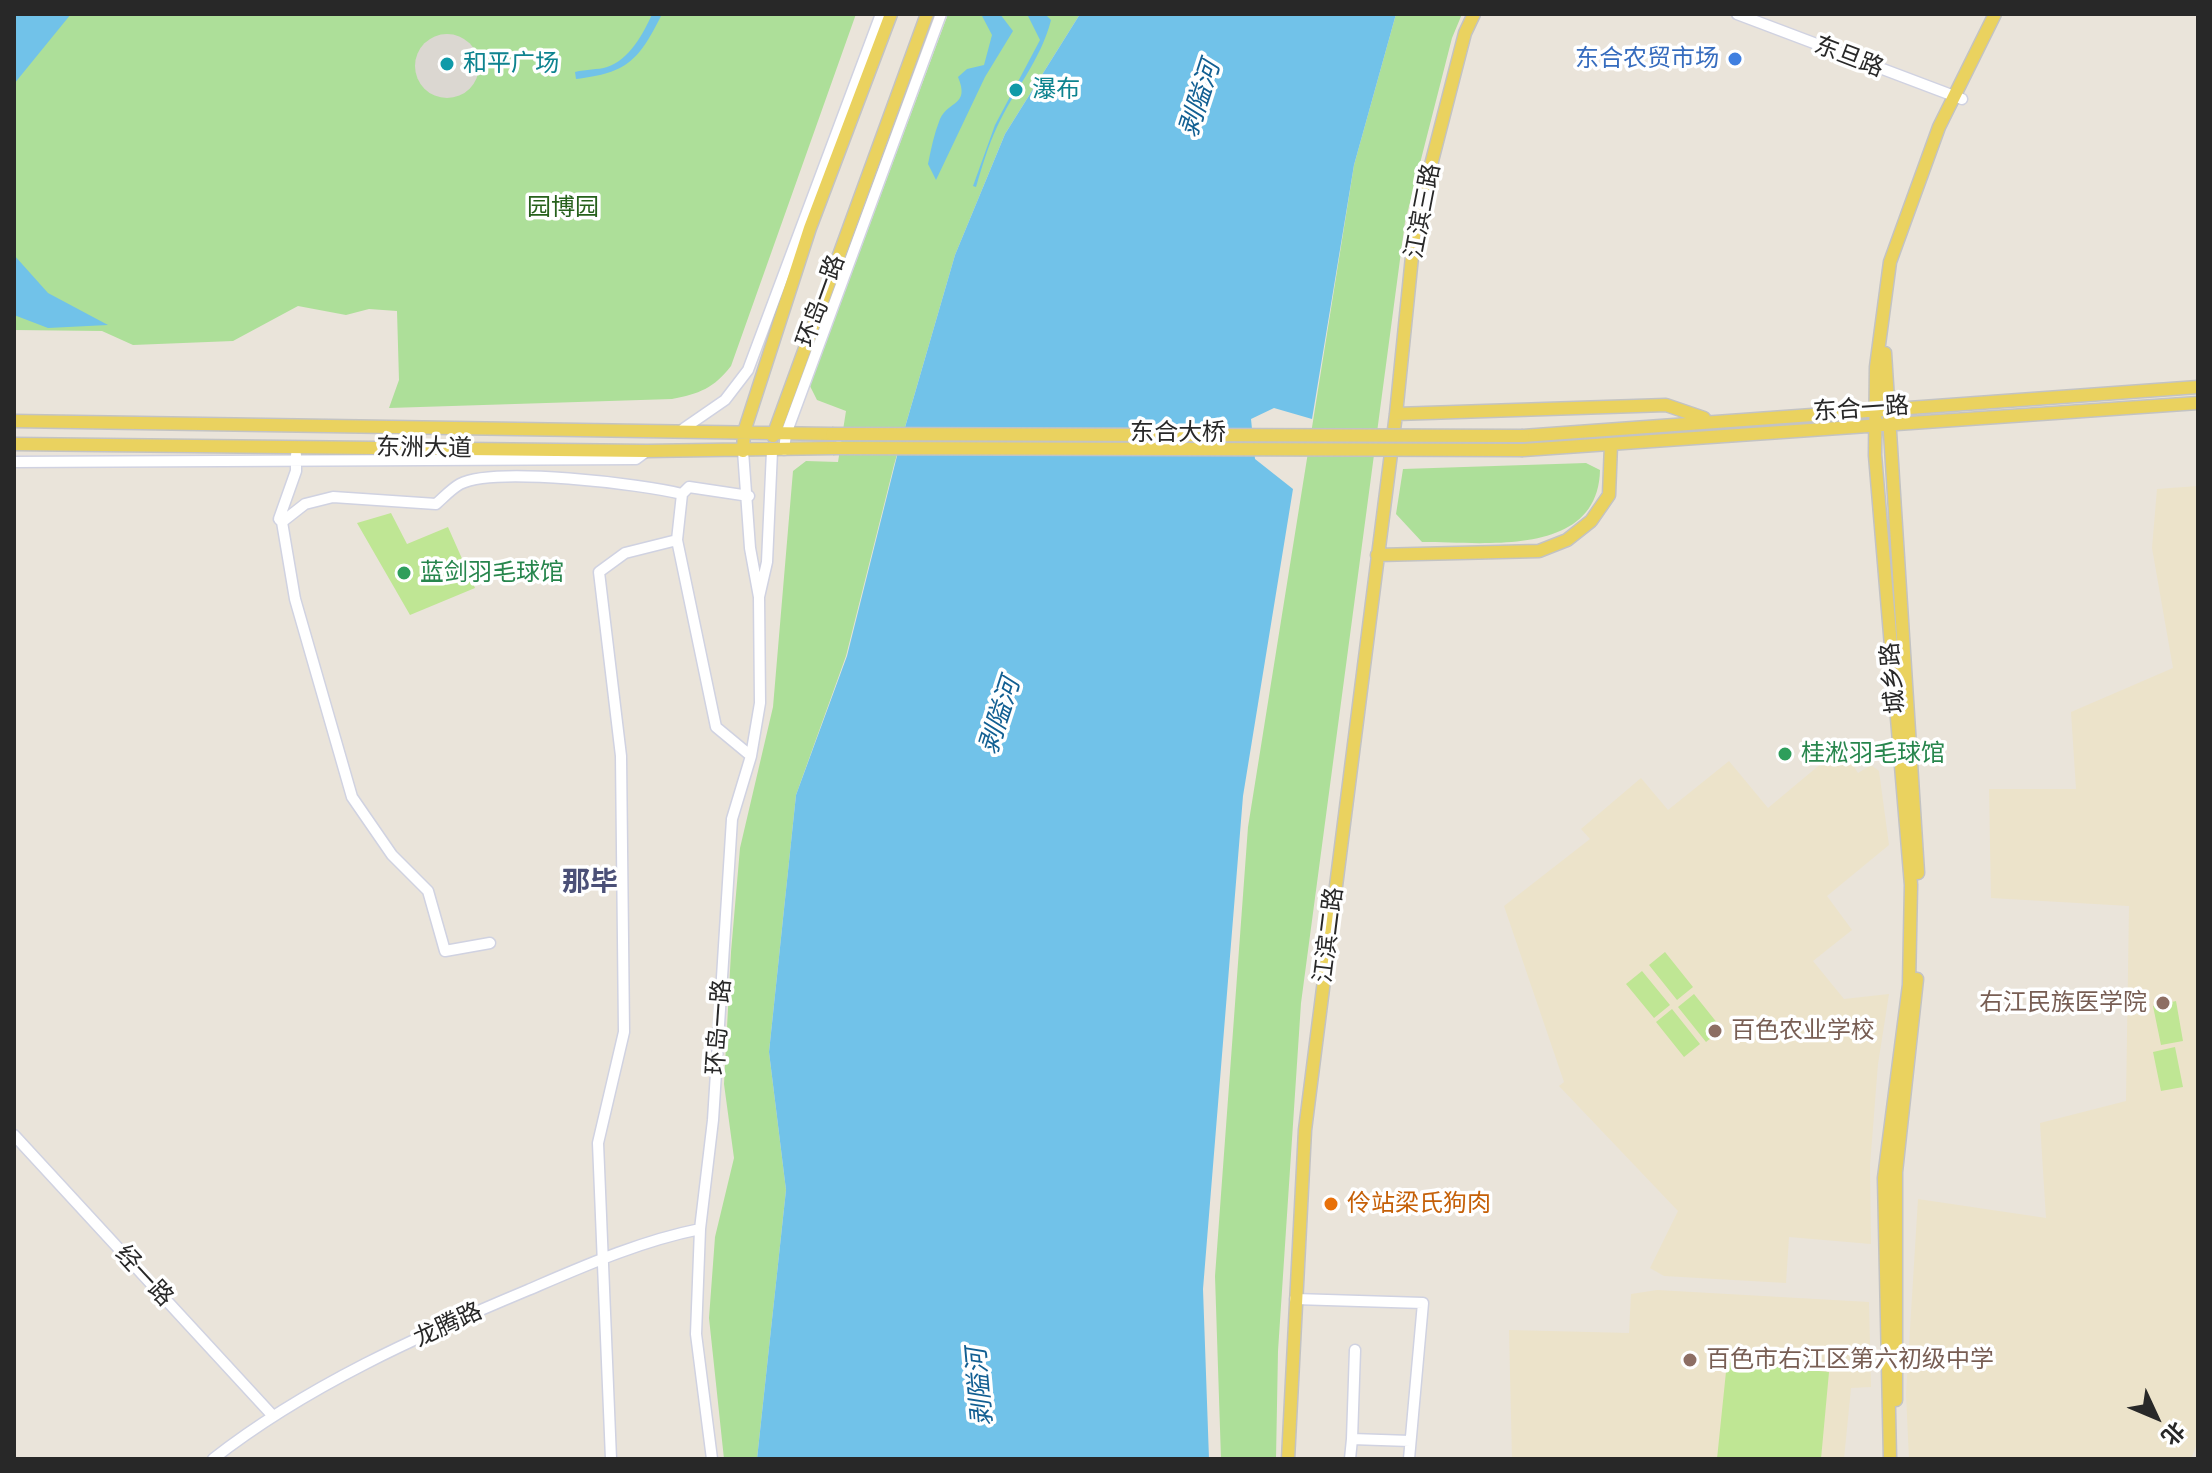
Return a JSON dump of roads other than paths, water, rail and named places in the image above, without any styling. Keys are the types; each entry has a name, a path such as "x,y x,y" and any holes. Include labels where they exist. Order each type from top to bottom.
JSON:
{"main road":[{"name":"环岛一路","path":"743,451 744,432 810,228 891,14"},
{"name":"环岛一路","path":"778,450 773,431 927,14"},
{"name":"江滨三路","path":"1396,414 1415,227 1465,33 1474,14"},
{"name":"城乡路","path":"1898,1459 1896,1172 1917,986 1919,884 1888,425 1890,407 1883,367 1898,264 1958,98 1995,14"},
{"name":"城乡路","path":"1890,1459 1884,1178 1909,985 1911,885 1874,426 1876,367 1890,262 1939,127 2004,14"},
{"path":"810,228 808,208 822,200"},
{"name":"东合一路","path":"1523,436 1876,407 2198,387"},
{"name":"东合一路","path":"1523,450 2198,403"},
{"path":"1396,414 1666,405 1710,421"},
{"name":"江滨二路","path":"1288,1459 1305,1130 1396,414"},
{"name":"东洲大道","path":"14,421 683,429 832,434"},
{"path":"614,428 614,451"},
{"name":"东合大桥","path":"832,434 1523,436"},
{"name":"东洲大道","path":"14,444 296,454 833,448"},
{"path":"1377,555 1539,551 1567,540 1591,521 1609,495 1611,444"},
{"name":"东合大桥","path":"833,448 1523,450"}],"street":[{"path":"683,429 725,400 748,370 881,14"},
{"path":"778,450 941,14"},
{"name":"东旦路","path":"1737,14 1958,98"},
{"name":"环岛一路","path":"759,597 767,562 778,450"},
{"path":"14,462 296,454 636,459 647,451"},
{"name":"环岛一路","path":"712,1459 696,1334 700,1229 713,1120 732,819 751,756 760,703 759,597 750,548 749,496 743,451"},
{"path":"296,454 279,519 295,599 352,797 392,855 428,891 445,951 490,943"},
{"path":"282,522 305,504 333,497 436,504 460,484 478,479 595,480 682,494"},
{"path":"749,496 689,487 682,494 677,540 716,727 751,756"},
{"path":"611,1459 598,1143 624,1032 621,756 599,572 625,553 677,540"},
{"name":"经一路","path":"14,1135 273,1416"},
{"name":"龙腾路","path":"213,1459 273,1416 399,1347 602,1258 665,1236 700,1229"},
{"path":"1295,1299 1423,1303 1409,1459"},
{"path":"1350,1459 1355,1350"},
{"path":"1352,1439 1410,1441"}],"water":[{"path":"14,14 71,14 14,84"},
{"path":"652,14 662,14 646,43 630,62 608,73 576,79 575,72 607,67 622,58 640,37"},
{"path":"981,14 1000,14 1013,31 985,77 936,180 928,164 940,119 960,98 962,93 958,77 967,69 984,65 992,35"},
{"name":"瀑布","path":"1027,14 1045,14 1051,20 1047,35 994,134 976,187 973,186 995,125 1040,40"},
{"name":"剥隘河","path":"1080,14 1396,14 1354,165 1312,419 1274,408 1251,419 1255,459 1293,489 1243,796 1203,1289 1209,1459 757,1459 786,1190 769,1052 796,795 847,656 899,448 955,255 1005,134"},
{"path":"14,255 48,293 108,325 48,328 14,315"}],"place":[{"name":"东合农贸市场","path":"1735,59"},
{"name":"和平广场","path":"447,64"},
{"name":"瀑布","path":"1016,90"},
{"name":"蓝剑羽毛球馆","path":"404,573"},
{"name":"桂淞羽毛球馆","path":"1785,754"},
{"name":"右江民族医学院","path":"2163,1003"},
{"name":"百色农业学校","path":"1715,1031"},
{"name":"伶站梁氏狗肉","path":"1331,1204"},
{"name":"百色市右江区第六初级中学","path":"1690,1360"}],"district":[{"name":"那毕","path":"590,883"}],"park label":[{"name":"园博园","path":"563,208"}]}
